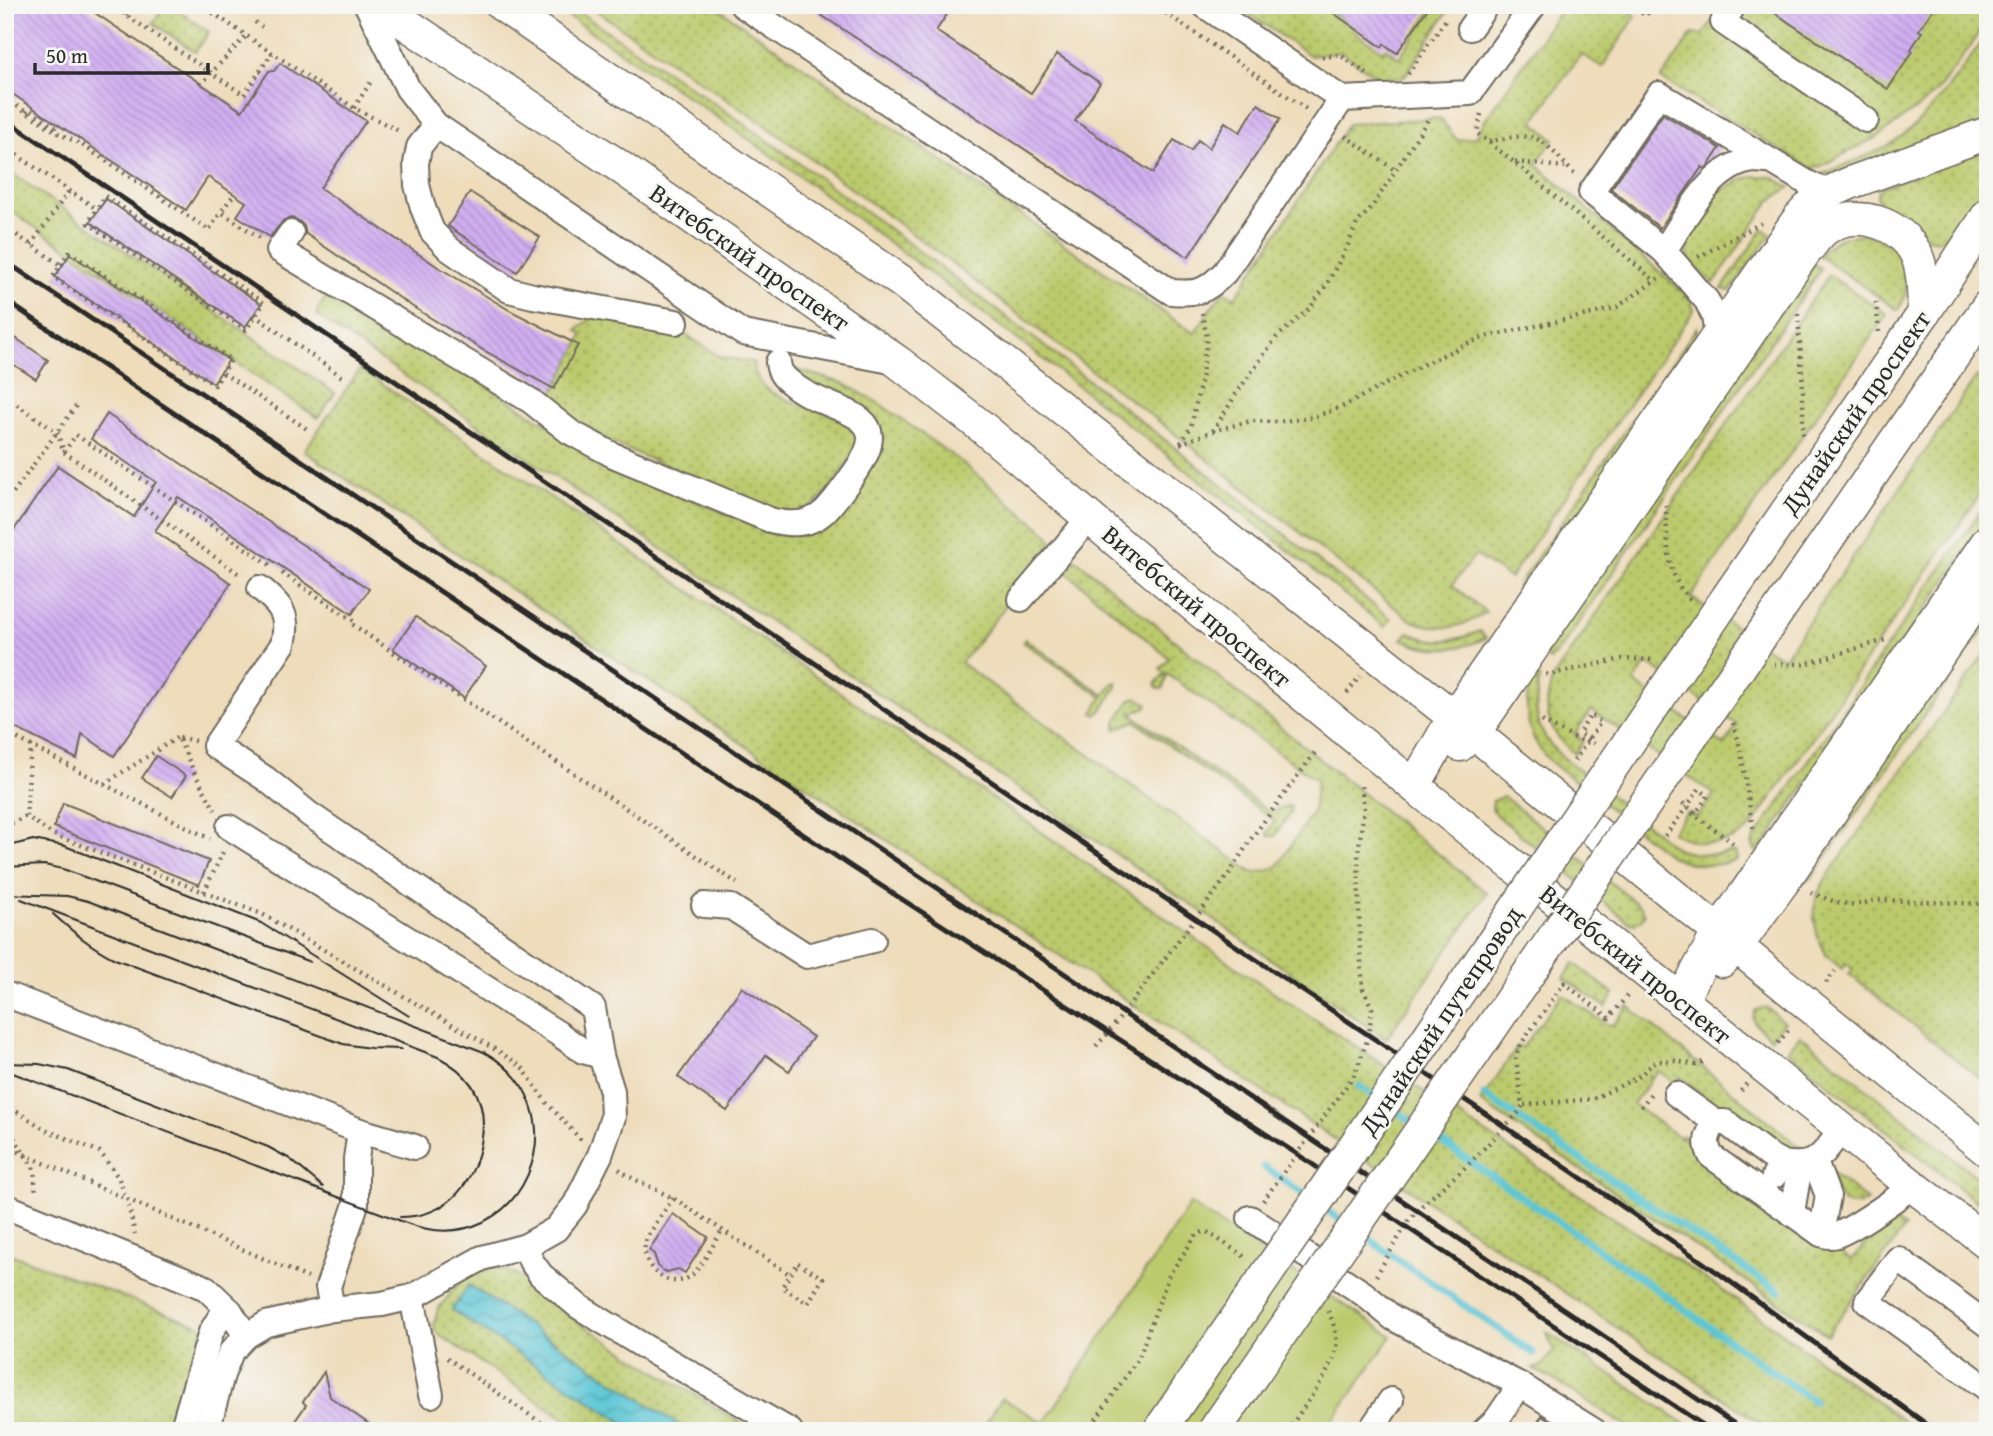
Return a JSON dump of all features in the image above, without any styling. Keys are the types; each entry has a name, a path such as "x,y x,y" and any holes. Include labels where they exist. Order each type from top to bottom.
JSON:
{"main road":[{"name":"Витебский проспект","path":"378,5 613,162 898,362 982,427 1182,596 1414,786 1913,1186 1988,1243"},
{"path":"502,5 902,282 1464,725 1988,1151"},
{"path":"1464,725 1717,336 1799,218 1828,193 1850,183 1988,133"},
{"name":"Дунайский проспект","path":"1720,608 1924,313 1988,215"},
{"path":"1414,786 1464,725 1822,232 1836,223 1863,219 1879,222 1901,234 1912,246 1920,266 1924,313"},
{"name":"Дунайский проспект","path":"1761,636 1988,306"},
{"path":"1955,353 1988,338"},
{"path":"1727,940 1988,541"},
{"path":"1681,1001 1988,583"},
{"name":"Дунайский путепровод","path":"1158,1431 1720,608"},
{"name":"Дунайский путепровод","path":"1214,1431 1761,636"}],"street":[{"path":"367,5 408,89 436,125 743,333 898,362"},
{"path":"742,5 1171,292 1198,292 1212,285 1225,272 1342,99"},
{"path":"1204,5 1342,99 1471,93 1534,5"},
{"path":"1470,28 1483,10 1481,5"},
{"path":"1734,5 1723,22 1866,120"},
{"path":"1717,336 1714,316 1707,301 1671,259 1591,192 1659,93 1828,193"},
{"path":"436,125 419,147 416,164 417,185 432,231 449,249 509,290 676,322"},
{"path":"1671,259 1712,180 1737,165 1752,160 1770,161"},
{"path":"285,241 531,401 570,432 613,455 770,520 787,524 801,523 824,512 841,492 866,456 871,432 855,415 797,388 783,376 778,362"},
{"path":"1021,599 1090,517"},
{"path":"207,1431 231,1352 246,1336 266,1324 330,1298 382,1304 412,1297 482,1258 526,1246 556,1229 575,1205 608,1135 613,1117 612,1091 601,1056 593,1008 309,814 266,779 215,746 284,643 287,630 285,615 275,601 260,588"},
{"path":"221,830 583,1051 601,1056"},
{"path":"704,905 731,907 807,956 873,940"},
{"path":"5,994 360,1131 415,1147"},
{"path":"1675,1094 1715,1122 1725,1122 1770,1156 1799,1164 1828,1196 1807,1223"},
{"path":"1715,1122 1706,1142 1711,1156 1828,1236 1836,1235 1869,1216 1913,1186"},
{"path":"1763,1191 1843,1129"},
{"path":"330,1298 356,1204 356,1159 360,1131"},
{"path":"1799,1164 1807,1223"},
{"path":"5,1206 206,1288 230,1311 246,1336"},
{"path":"1250,1218 1364,1294 1393,1318 1520,1385 1594,1431"},
{"path":"526,1246 531,1261 541,1275 578,1306 790,1431"},
{"path":"1985,1317 1898,1259 1867,1301 1988,1389"},
{"path":"412,1297 431,1395"},
{"path":"182,1431 211,1332 219,1319 230,1311"},
{"path":"1484,1431 1497,1419 1520,1385"},
{"path":"1370,1431 1391,1400"}],"path":[{"path":"111,5 244,95 272,53"},
{"path":"126,16 134,5"},
{"path":"201,5 354,108 408,136"},
{"path":"1154,5 1395,170"},
{"path":"1630,5 1646,16 1653,5"},
{"path":"1404,81 1454,8"},
{"path":"255,22 262,27"},
{"path":"201,85 246,36"},
{"path":"1320,58 1340,55 1369,75"},
{"path":"260,71 266,75"},
{"path":"354,108 372,80"},
{"path":"354,89 363,94"},
{"path":"5,98 58,133 82,145 209,230 232,197"},
{"path":"26,112 28,109 55,127 57,124"},
{"path":"1213,431 1276,338 1310,308 1327,284 1349,245 1357,223 1406,156 1431,114"},
{"path":"1481,114 1477,133 1655,281"},
{"path":"1488,143 1503,138 1534,138 1545,144 1591,192"},
{"path":"5,147 97,210"},
{"path":"1514,162 1567,167"},
{"path":"32,245 69,191"},
{"path":"105,196 264,303 254,316 246,330 88,223 105,196"},
{"path":"221,212 285,241"},
{"path":"1198,292 1207,338 1191,427 1180,444 1213,431 1251,421 1276,422 1309,418 1346,405 1471,342 1617,307 1655,281 1671,259 1762,222"},
{"path":"5,227 61,266"},
{"path":"69,252 231,360 222,373 215,385 53,276 69,252"},
{"path":"1876,302 1879,332"},
{"path":"1798,313 1803,388 1803,443"},
{"path":"254,316 345,379"},
{"path":"222,373 310,431"},
{"path":"5,397 57,432 64,452 260,588"},
{"path":"5,504 80,401"},
{"path":"64,452 76,435 354,621 352,624 378,642 739,885"},
{"path":"1346,693 1360,676"},
{"path":"1574,761 1588,742 1591,736 1601,722 1591,715 1579,733 1588,739 1597,745"},
{"path":"1542,722 1588,742"},
{"path":"5,732 104,784 221,830"},
{"path":"178,737 221,830 226,847 204,892"},
{"path":"104,784 178,737 215,746"},
{"path":"26,816 31,745"},
{"path":"1096,1046 1196,919 1317,750"},
{"path":"1250,1218 1354,1074 1367,1043 1372,1008 1363,989 1360,950 1358,853 1364,809 1361,786"},
{"path":"1665,836 1686,808 1689,803 1699,789 1708,796 1696,813 1688,807 1680,801"},
{"path":"1686,808 1737,846"},
{"path":"5,827 26,816"},
{"path":"26,816 52,834 262,914 498,1051 522,1067 546,1102 584,1143"},
{"path":"1811,892 1836,902 1855,905 1878,900 1988,904"},
{"path":"1826,983 1835,971"},
{"path":"1523,1105 1516,1057 1521,1044 1564,983 1609,1018 1627,996"},
{"path":"1778,1043 1791,1027"},
{"path":"1364,1294 1417,1210 1470,1162 1523,1105 1593,1099 1638,1077 1656,1060 1675,1060 1696,1065 1705,1061"},
{"path":"5,1104 46,1130 100,1152 118,1177 127,1199 142,1262"},
{"path":"5,1127 34,1169 38,1219"},
{"path":"5,1146 127,1199 330,1298"},
{"path":"616,1167 673,1198 791,1275"},
{"path":"673,1198 645,1242 645,1254 650,1266 659,1276 669,1280 683,1280 692,1275 722,1230"},
{"path":"798,1263 823,1278 808,1303 782,1287 791,1275 798,1263"},
{"path":"422,1341 553,1431"}],"green space":[{"path":"165,5 170,5 209,32 195,52 153,23"},
{"path":"551,5 569,5 849,199 1084,376 1391,619 1385,627 1155,445 922,267 739,132"},
{"path":"588,5 713,5 1194,333 1223,291 1235,298 1348,124 1440,118 1457,140 1476,137 1564,5 1620,5 1636,16 1602,67 1581,54 1533,122 1554,139 1536,164 1682,291 1691,301 1694,310 1510,578 1475,555 1452,585 1486,612 1468,622 1450,627 1412,621 1183,440 929,246 775,132"},
{"path":"1235,5 1316,5 1323,10 1325,7 1355,28 1353,31 1399,58 1432,9 1427,5 1452,5 1404,77 1380,79 1341,52 1311,56"},
{"path":"1721,5 1988,5 1988,22 1938,90 1924,103 1879,136 1819,167 1810,168 1661,79 1692,34 1703,35"},
{"path":"1988,34 1988,122 1834,175 1823,174 1875,152 1906,132 1944,93"},
{"path":"1988,149 1988,179 1945,238 1927,238 1905,216 1880,204 1877,199 1877,193 1882,187"},
{"path":"5,169 335,393 318,418 5,207"},
{"path":"1755,176 1772,177 1790,187 1770,201 1714,283 1690,260 1685,240 1713,195 1743,179"},
{"path":"1763,229 1771,235 1730,291 1722,289"},
{"path":"1864,234 1878,238 1894,248 1904,264 1905,292 1898,310 1818,255 1839,239"},
{"path":"1812,263 1821,269 1562,647 1550,660 1543,655"},
{"path":"1829,275 1887,314 1691,597 1783,659 1977,376 1988,383 1988,483 1752,826 1743,833 1724,842 1703,843 1672,832 1687,812 1697,817 1714,794 1591,710 1575,734 1583,741 1575,754 1558,737 1549,720 1548,699 1554,676","holes":["1647,663 1737,725 1724,745 1634,682"]},
{"path":"329,292 451,363 617,469 779,535 809,532 878,457 882,439 876,420 798,378 794,369 843,383 880,404 960,461 1049,535 1052,543 961,663 1253,873 1278,866 1313,811 1317,780 1167,674 1163,689 1158,688 1155,684 1165,673 1160,669 1169,658 1066,572 1076,559 1256,708 1487,893 1386,1039 1220,924 341,333 317,315"},
{"path":"594,316 685,334 720,357 753,362 761,383 769,390 778,396 830,415 857,430 859,446 822,497 804,511 794,514 777,511 628,450 582,427 550,399 583,335 577,330"},
{"path":"1697,327 1697,338 1526,592 1517,587"},
{"path":"360,369 835,689 1242,971 1728,1294 1917,1431 1772,1431 304,451"},
{"path":"1988,500 1988,519 1766,842 1756,851 1752,845 1753,841"},
{"path":"1988,606 1988,623 1811,879 1806,881 1801,878"},
{"path":"1480,631 1486,638 1454,648 1423,647 1402,639 1408,632 1426,639 1444,640 1462,638"},
{"path":"1025,639 1104,695 1113,683 1117,682 1117,687 1101,711 1096,715 1093,713 1102,697 1023,642"},
{"path":"1988,649 1988,1085 1849,974 1853,969 1847,964 1842,969 1827,956 1818,938 1814,919 1816,897 1826,878"},
{"path":"1532,673 1540,678 1536,704 1540,728 1559,754 1677,849 1705,854 1733,852 1737,860 1703,865 1670,856 1552,763 1536,743 1528,721 1527,698"},
{"path":"1136,697 1148,704 1131,714 1270,812 1290,805 1291,812 1275,836 1269,836 1267,833 1275,821 1135,721 1116,729 1116,721 1131,699"},
{"path":"1503,796 1641,907 1645,914 1641,921 1633,924 1627,921 1495,814 1493,801"},
{"path":"1574,963 1614,994 1606,1007 1564,978"},
{"path":"1562,994 1608,1025 1614,1024 1628,1006 1806,1152 1790,1156 1769,1146 1680,1077 1675,1083 1658,1071 1652,1078 1650,1076 1650,1081 1633,1104 1680,1138 1682,1135 1702,1161 1852,1260 1889,1219 1905,1227 1827,1335 1480,1102 1518,1046 1522,1048"},
{"path":"1766,1007 1784,1022 1771,1038 1757,1026 1753,1018 1756,1010"},
{"path":"1800,1035 1988,1186 1988,1211 1787,1051"},
{"path":"1830,1171 1868,1201 1851,1205 1845,1203 1838,1194"},
{"path":"1190,1204 1392,1336 1325,1431 981,1431 1002,1398 1044,1423"},
{"path":"5,1252 201,1326 203,1331 169,1431 5,1431"},
{"path":"495,1266 521,1277 568,1315 754,1431 688,1431 469,1286 452,1310 636,1431 583,1431 435,1332 438,1309 463,1278"},
{"path":"1546,1332 1696,1431 1634,1431 1532,1369 1542,1366 1554,1350"}],"water":[{"path":"469,1285 688,1431 636,1431 452,1310"}],"building":[{"path":"5,5 83,5 242,111 269,71 274,71 280,63 366,121 320,188 438,267 509,310 578,345 554,389 413,307 306,234 299,221 292,218 284,220 270,237 237,216 246,202 208,177 186,210 5,89"},
{"path":"806,5 953,5 936,31 1031,93 1057,54 1100,83 1075,121 1153,173 1174,140 1191,151 1198,140 1209,148 1225,122 1240,132 1258,104 1280,119 1188,257"},
{"path":"1322,5 1430,5 1397,53 1384,44 1382,47"},
{"path":"1763,5 1936,5 1919,30 1922,32 1911,49 1913,51 1888,89"},
{"path":"1663,114 1720,148 1708,166 1705,169 1702,167 1660,228 1611,189"},
{"path":"470,192 540,237 517,272 448,226"},
{"path":"106,199 261,304 245,327 90,222"},
{"path":"70,254 229,360 213,383 55,277"},
{"path":"5,331 48,360 36,379 5,359"},
{"path":"107,414 369,589 352,614 178,497 155,531 231,583 114,756 82,734 77,759 5,723 5,543 58,466 134,517 156,482 91,439"},
{"path":"416,617 486,666 464,698 393,649"},
{"path":"156,756 186,776 172,797 142,778"},
{"path":"63,803 209,861 199,885 54,827"},
{"path":"742,987 813,1037 789,1071 766,1055 727,1111 678,1077"},
{"path":"673,1214 708,1237 685,1273 678,1269 667,1272 662,1270 649,1250"},
{"path":"324,1372 330,1397 379,1431 288,1431 306,1405 303,1402"},
{"path":"1542,1416 1565,1431 1532,1431"}],"waterway":[{"path":"1359,1086 1376,1098"},
{"path":"1484,1095 1780,1292"},
{"path":"1389,1106 1417,1125"},
{"path":"1430,1134 1814,1401"},
{"path":"1264,1167 1311,1199"},
{"path":"1323,1208 1348,1225"},
{"path":"1361,1234 1533,1353"}],"tram line":[{"path":"5,847 33,840 65,846 261,923 409,1016"},
{"path":"5,867 44,865 63,869 310,962"},
{"path":"5,894 67,896 88,901 484,1052 515,1077 532,1109 536,1142 528,1174 510,1202 483,1222 449,1230 409,1224 5,1070"},
{"path":"21,899 438,1057 453,1066 473,1087 479,1100 483,1128 477,1159 465,1183 449,1202 427,1213 400,1217"},
{"path":"53,914 82,939 115,959 343,1044 401,1049"},
{"path":"5,1063 39,1064 68,1070 268,1147 290,1159 323,1187"}],"railway":[{"path":"5,119 1571,1171 1721,1275 1936,1431"},
{"path":"5,261 1745,1431"},
{"path":"5,300 852,867 1297,1154 1712,1431"}]}
